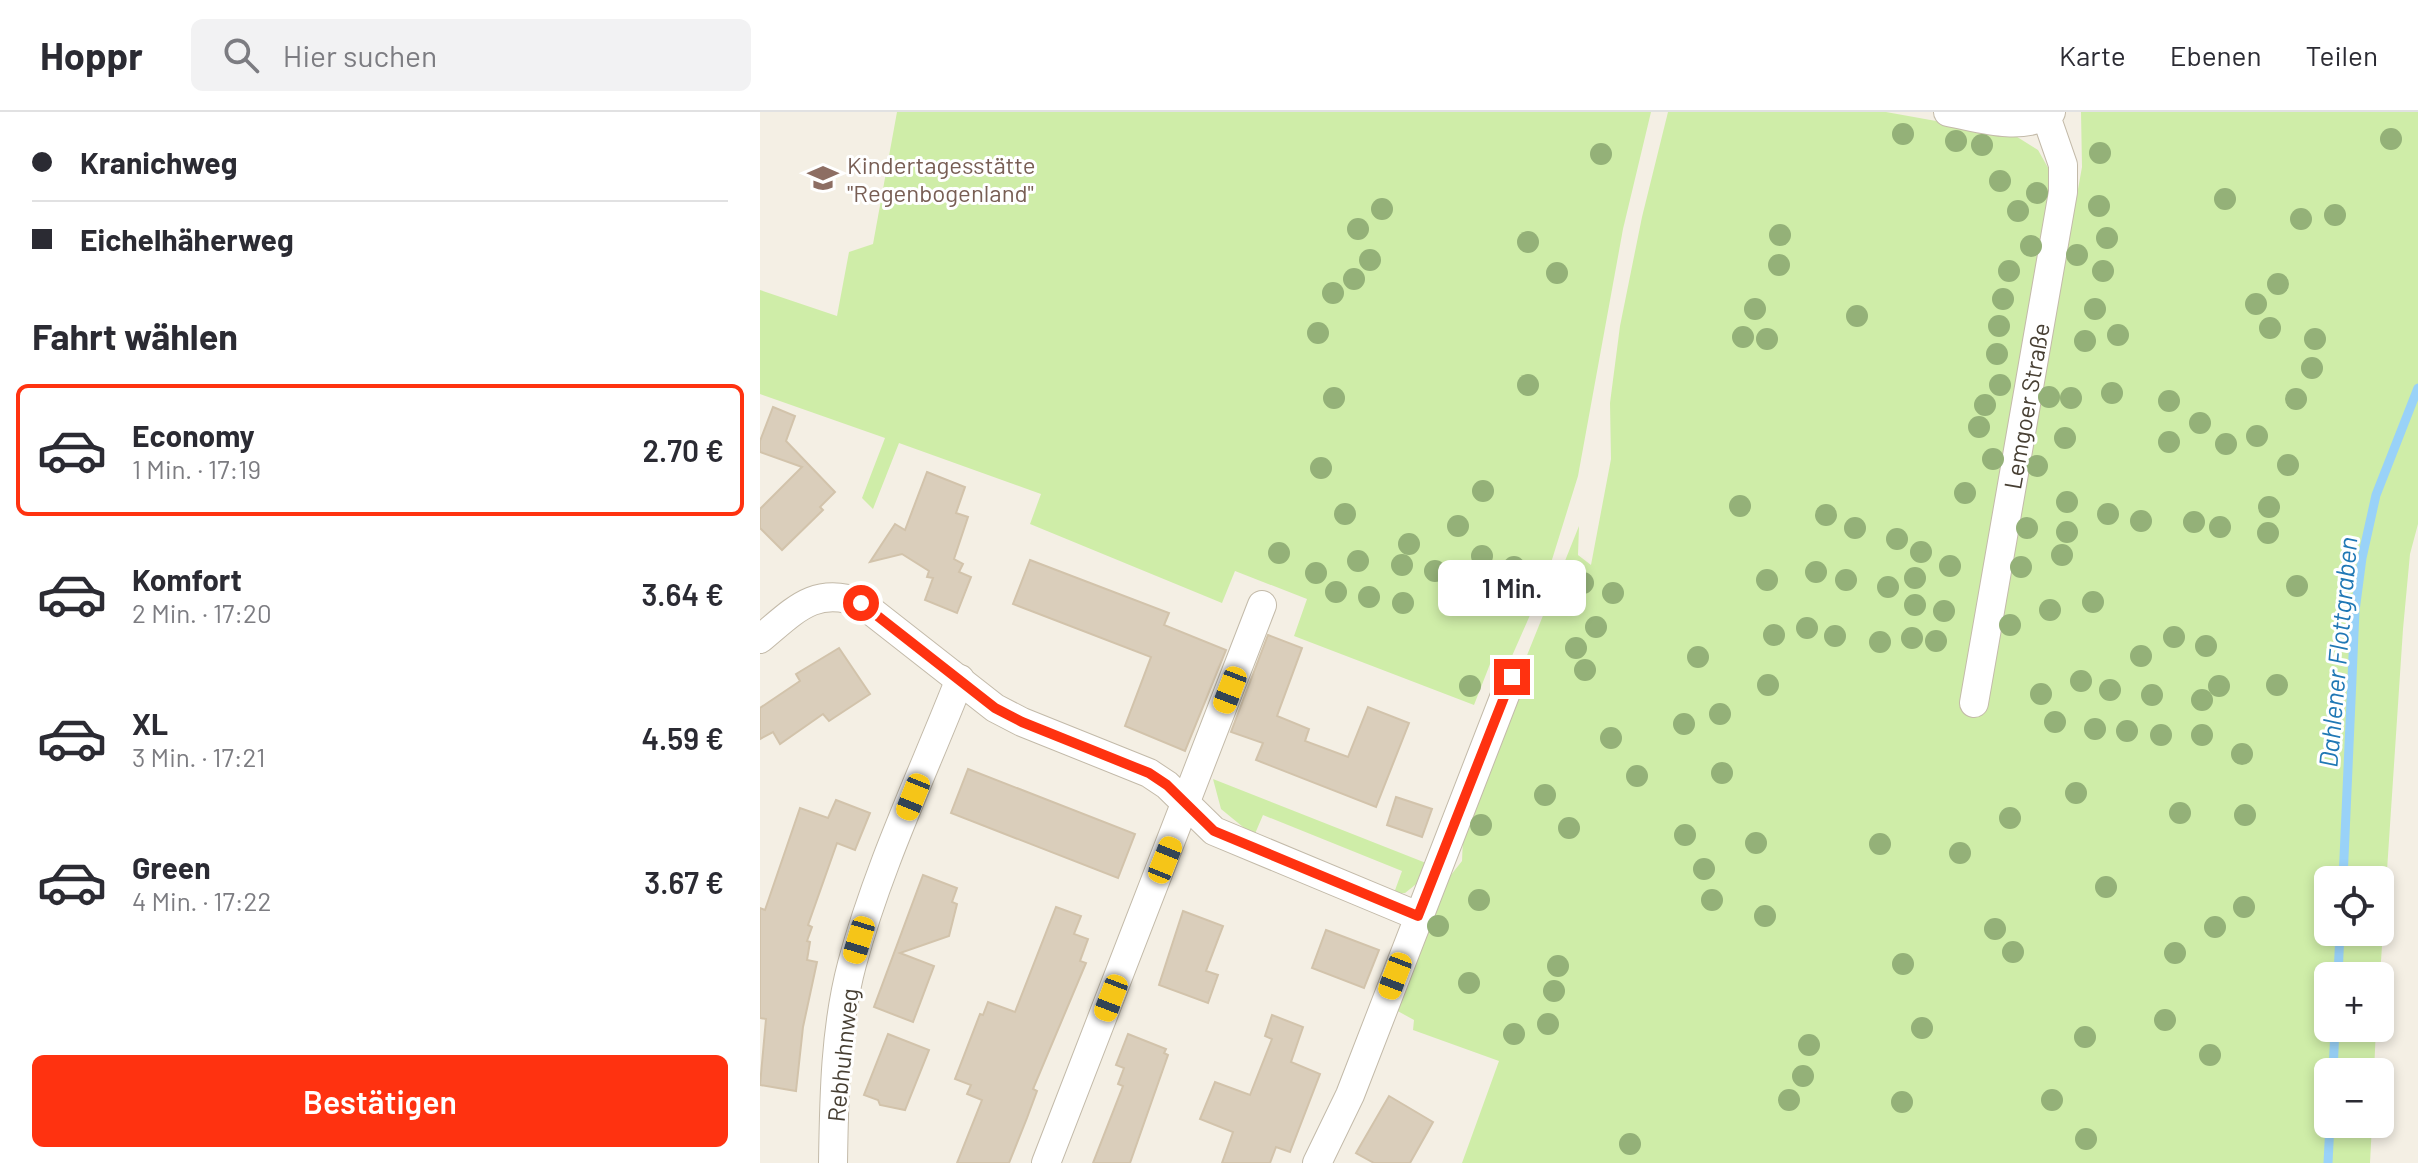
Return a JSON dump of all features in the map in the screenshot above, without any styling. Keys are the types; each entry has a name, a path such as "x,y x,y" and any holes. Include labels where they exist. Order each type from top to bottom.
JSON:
{"street":[{"path":"1948,112 2009,123 2029,123 2048,114"},
{"name":"Lemgoer Straße","path":"1974,703 2063,192 2063,165 2048,114"},
{"path":"760,639 796,609 818,597 843,596 861,603 995,708 1149,773 1214,831 1418,916"},
{"path":"1046,1163 1262,605"},
{"path":"1317,1163 1350,1095 1512,677"},
{"name":"Rebhuhnweg","path":"833,1163 840,1025 851,966 867,914 960,679"}],"green space":[{"path":"897,112 1651,112 1623,229 1578,476 1546,579 1508,665 1492,659 1474,705 1294,636 1307,599 1235,571 1222,603 1030,524 1041,494 899,443 873,509 862,498 885,438 760,394 760,290 837,316 849,252 873,244"},
{"path":"1668,112 1886,112 2014,135 2038,150 2051,173 2052,192 1985,708 2082,167 2081,112 2418,112 2418,524 2410,554 2403,629 2387,866 2314,866 2314,946 2382,946 2381,962 2314,962 2314,1042 2375,1042 2375,1058 2314,1058 2314,1138 2371,1138 2370,1163 1462,1163 1499,1061 1413,1030 1414,1020 1394,1009 1443,885 1462,861 1463,838 1478,777 1579,526 1578,555 1591,565 1611,459 1610,403 1620,326"},
{"path":"1213,779 1426,863 1420,881 1405,893 1394,893 1402,871 1263,815 1254,836 1221,809"}],"building":[{"path":"773,407 795,416 786,441 835,492 820,507 823,510 782,550 760,528 760,509 802,467 760,452 760,441"},
{"path":"927,472 965,487 956,513 968,517 954,559 963,564 959,572 971,577 957,613 925,600 933,578 927,577 929,571 902,554 870,562 895,524 905,530"},
{"path":"1030,560 1169,613 1164,625 1226,650 1185,751 1125,726 1151,657 1013,604"},
{"path":"1268,635 1302,648 1277,716 1309,729 1305,741 1348,757 1368,707 1409,723 1376,807 1256,760 1263,743 1231,732"},
{"path":"839,648 870,694 829,721 823,714 780,744 773,732 760,739 760,708 800,681 796,674"},
{"path":"968,769 1135,834 1118,878 951,813"},
{"path":"1396,797 1432,809 1422,837 1387,825"},
{"path":"836,800 870,813 855,850 837,843 808,925 812,927 807,941 810,942 807,960 817,962 803,1027 796,1091 760,1085 766,1019 760,1018 760,908 765,910 800,808 828,818"},
{"path":"923,875 957,888 952,902 957,904 949,936 900,953 934,966 913,1022 874,1007"},
{"path":"1056,907 1081,916 1074,934 1088,939 1080,961 1086,963 1033,1089 1037,1091 1027,1118 1009,1163 957,1163 982,1100 967,1094 971,1085 955,1079 980,1014 983,1015 988,1002 1015,1012"},
{"path":"1183,911 1223,926 1206,971 1218,975 1208,1003 1159,985"},
{"path":"1326,930 1379,950 1364,988 1312,968"},
{"path":"1272,1015 1303,1027 1291,1062 1320,1074 1290,1152 1276,1147 1270,1163 1222,1163 1233,1132 1200,1119 1215,1082 1250,1095 1272,1039 1265,1036"},
{"path":"888,1034 929,1050 905,1110 880,1105 878,1100 864,1095"},
{"path":"1128,1034 1166,1049 1164,1053 1168,1055 1130,1163 1093,1163 1123,1086 1118,1084 1124,1068 1116,1065"},
{"path":"1389,1096 1433,1122 1410,1163 1374,1163 1356,1153"}],"waterway":[{"name":"Dahlener Flottgraben","path":"2344,866 2355,611 2362,558 2376,495 2418,388"},
{"name":"Dahlener Flottgraben","path":"2339,946 2339,962"},
{"name":"Dahlener Flottgraben","path":"2334,1042 2334,1058"},
{"name":"Dahlener Flottgraben","path":"2328,1163 2329,1138"}],"place":[{"name":"Kindertagesstätte \"Regenbogenland\"","path":"823,178"}],"route":[{"path":"861,603 995,708 1149,773 1167,785 1197,818 1214,831 1418,916 1512,677"}]}
